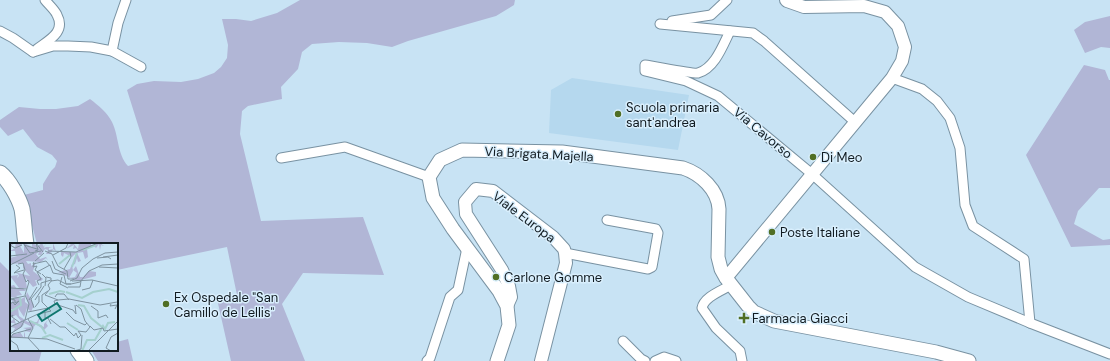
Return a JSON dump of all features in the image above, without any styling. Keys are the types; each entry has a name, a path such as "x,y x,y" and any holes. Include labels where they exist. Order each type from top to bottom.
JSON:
{"main road":[{"name":"Via Brigata Majella","path":"429,177 440,160 462,150 562,152 687,170 699,176 707,184 719,202 718,257 721,269 728,281 754,312 774,321 936,352 969,361"},
{"path":"0,173 13,188 22,208 26,243"},
{"path":"429,177 432,198 499,291 507,306 509,325 498,361"},
{"path":"79,351 86,361"}],"street":[{"path":"33,52 56,33 60,27 57,13 45,0"},
{"path":"112,51 118,23 126,0"},
{"path":"727,0 711,15 663,24 752,33 764,41 855,122"},
{"path":"742,361 740,351 716,328 702,308 703,303 728,281 812,174 892,78 902,61 905,46 898,26 885,12 864,6 804,7 786,0"},
{"path":"0,31 33,52"},
{"name":"Via Cavorso","path":"730,31 714,60 707,68 697,73 645,65 644,72 686,81 718,96 812,174 915,267 968,297 1110,354"},
{"path":"33,52 53,46 91,47 112,51 141,67"},
{"path":"892,78 922,89 938,101 950,118 960,148 965,205 973,226 1024,259 1030,323"},
{"path":"281,158 345,147 429,177"},
{"name":"Viale Europa","path":"507,306 511,297 509,286 502,270 466,214 465,202 476,189 493,191 553,237 566,253 566,263 541,361"},
{"path":"566,253 648,269 652,267 658,233 656,229 607,220"},
{"path":"427,361 430,358 450,296 458,290 468,248"},
{"path":"623,340 641,359 646,361"},
{"path":"655,361 664,357 676,361"}],"shaded area":[{"path":"300,0 515,0 514,5 496,16 392,47 367,43 339,42 312,44 302,52 298,69 281,87 282,99 248,106 242,111 240,134 261,221 363,217 384,275 303,273 282,304 305,361 231,361 217,299 237,295 227,247 118,270 118,243 37,243 24,195 43,190 43,184 55,167 57,161 52,155 37,147 23,129 8,136 0,127 0,120 19,107 56,109 78,106 90,99 110,118 122,156 128,166 149,160 127,90 137,84 154,81 181,82 198,79 214,73 221,67 227,58 228,45 222,19 251,21 277,13"},
{"path":"1110,16 1110,48 1101,47 1085,53 1074,30 1085,22"},
{"path":"1084,65 1105,70 1110,80 1110,188 1099,188 1078,211 1074,224 1103,240 1110,239 1110,245 1071,247 1026,155"},
{"name":"Scuola primaria sant'andrea","path":"572,78 689,95 678,150 549,133 551,90"},
{"path":"0,262 10,272 10,351 42,351 39,361 0,361"},
{"path":"128,339 133,361 98,361 92,351 118,351 118,342"}],"place":[{"name":"Scuola primaria sant'andrea","path":"618,114"},
{"name":"Di Meo","path":"813,157"},
{"name":"Poste Italiane","path":"772,232"},
{"name":"Carlone Gomme","path":"496,277"},
{"name":"Ex Ospedale \"San Camillo de Lellis\"","path":"166,304"},
{"name":"Farmacia Giacci","path":"744,318"}]}
